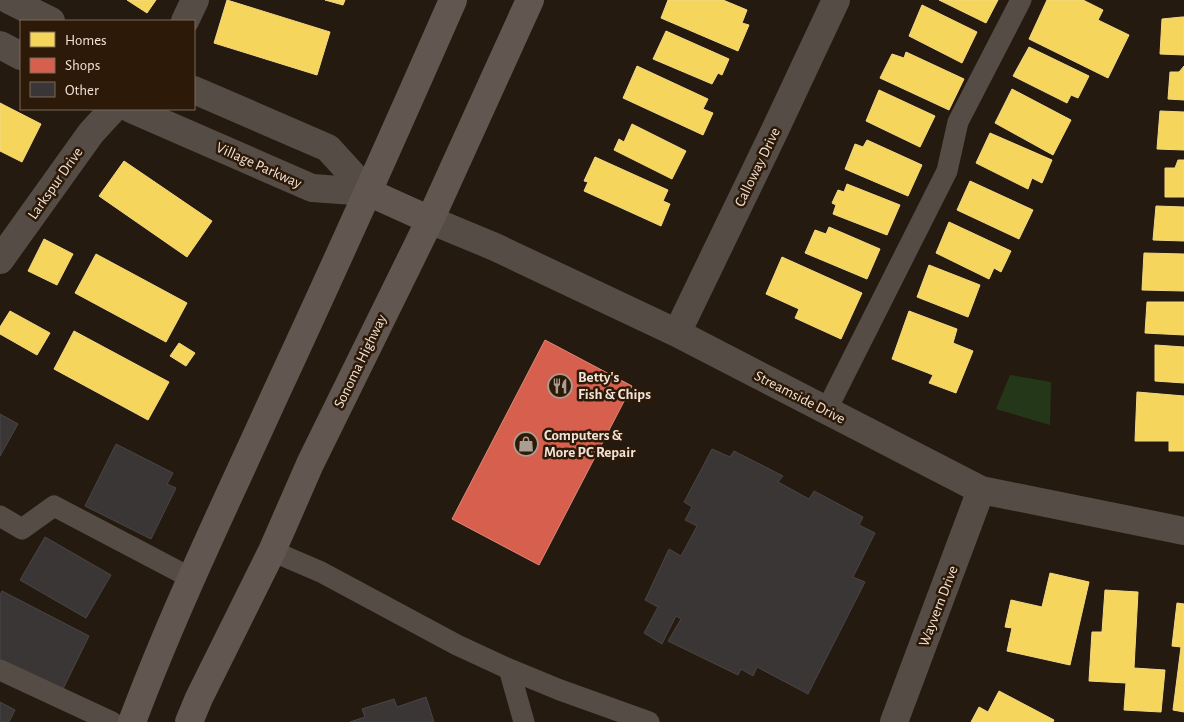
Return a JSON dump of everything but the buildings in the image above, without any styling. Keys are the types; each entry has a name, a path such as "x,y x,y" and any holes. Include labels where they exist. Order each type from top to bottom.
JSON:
{"main road":[{"path":"132,722 191,578 368,192 453,0"},
{"name":"Sonoma Highway","path":"189,722 272,551 310,464 430,220 530,0"},
{"path":"368,192 430,220"}],"street":[{"path":"9,0 49,20"},
{"path":"185,20 195,0"},
{"name":"Calloway Drive","path":"677,333 836,0"},
{"path":"0,45 20,55"},
{"path":"195,90 328,148 368,192"},
{"name":"Larkspur Drive","path":"0,260 90,132 112,110"},
{"name":"Village Parkway","path":"133,110 312,188 368,192"},
{"name":"Streamside Drive","path":"430,220 495,248 677,333 981,490 1184,532"},
{"name":"Wayvern Drive","path":"894,722 981,490"}],"lane":[{"path":"826,411 948,172 958,122 1021,0"},
{"path":"0,516 22,529 54,506 191,578"},
{"path":"272,551 321,572 457,645 509,669 560,690 649,722"},
{"path":"509,669 524,722"},
{"path":"0,670 112,722"}],"green space":[{"path":"1010,375 1051,382 1050,425 996,409"}],"place":[{"name":"Betty's Fish & Chips","path":"560,386"},
{"name":"Computers & More PC Repair","path":"526,444"}]}
